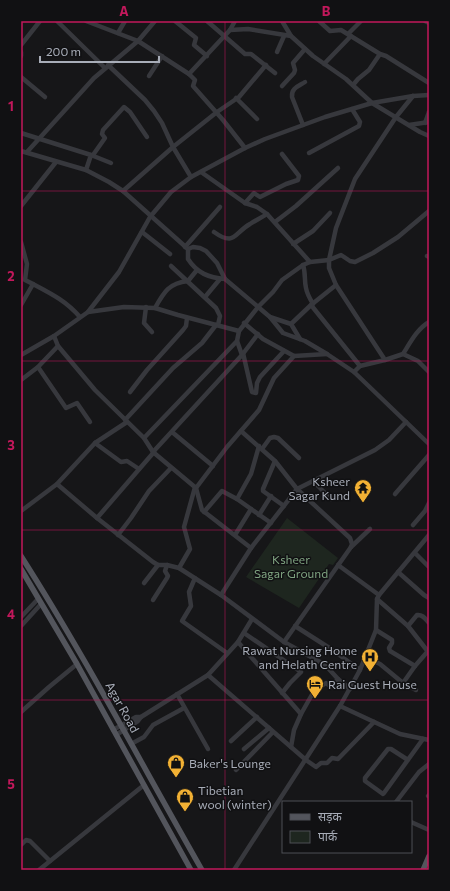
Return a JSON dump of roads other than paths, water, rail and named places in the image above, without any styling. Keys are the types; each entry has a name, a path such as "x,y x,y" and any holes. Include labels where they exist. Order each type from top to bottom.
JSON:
{"main road":[{"name":"Agar Road","path":"21,556 86,662 202,870"},
{"path":"21,569 24,578 40,601 77,664 191,870"},
{"path":"423,870 429,856"}],"street":[{"path":"21,45 23,37 40,21"},
{"path":"57,21 145,100 162,123 173,147 191,178"},
{"path":"86,21 138,40 189,74 195,80 193,86 245,148"},
{"path":"118,33 125,21"},
{"path":"27,152 38,138 106,66 138,40 155,21"},
{"path":"175,21 196,38 194,45 207,56"},
{"path":"207,21 245,54 252,54 275,73"},
{"path":"189,74 225,36 235,21"},
{"path":"282,21 291,36 305,49 353,85 372,103 429,136"},
{"path":"319,21 330,31 341,30 429,83"},
{"path":"324,64 361,21"},
{"path":"425,21 429,23"},
{"path":"230,30 248,29 291,36"},
{"path":"277,52 284,36"},
{"path":"282,86 294,73 295,70 293,63 305,49"},
{"path":"353,85 369,70 380,54"},
{"path":"149,76 162,56"},
{"path":"122,191 173,147 216,112 236,98 249,86 266,66"},
{"path":"21,77 45,97"},
{"path":"303,125 292,97 292,93 295,88 306,82"},
{"path":"22,353 54,336 88,312 119,272 150,217 171,192 191,178 245,148 303,125 372,103 429,94"},
{"path":"384,360 336,286 328,260 336,228 355,179 396,117 413,96"},
{"path":"236,98 256,119"},
{"path":"86,170 92,155 104,138 102,134 103,130 124,107 130,112 147,138"},
{"path":"309,153 359,126 360,122 352,109"},
{"path":"409,125 427,122 429,112"},
{"path":"21,133 92,155 111,163"},
{"path":"21,151 86,170 109,182 122,191 186,248 188,259 197,270 208,276 223,279 270,317 283,333 300,339 327,354 354,372 429,444"},
{"path":"245,203 254,193 260,197 286,184 298,180 298,176 282,154"},
{"path":"21,206 56,162"},
{"path":"275,222 296,206 338,168"},
{"path":"201,172 245,203 267,214 310,262"},
{"path":"186,248 220,207"},
{"path":"294,244 313,231 330,213"},
{"path":"284,351 258,380 256,393 252,392 237,341 239,331 244,323 286,276 302,265 310,262 328,260 341,255 350,261 355,262 373,253 398,237 428,213"},
{"path":"214,232 225,239 230,238 267,214"},
{"path":"142,232 170,254"},
{"path":"21,242 27,264 24,279 61,299 80,317"},
{"path":"186,248 194,247 206,251 217,264 223,279"},
{"path":"302,265 306,273 305,286 312,305 360,366"},
{"path":"21,511 57,484 95,443 126,421 173,368 202,343 217,325 220,316 218,310 171,266"},
{"path":"155,308 160,298 170,286 176,283 188,281 197,270"},
{"path":"205,297 223,279"},
{"path":"21,305 33,284"},
{"path":"291,324 336,286"},
{"path":"88,312 124,307 155,308 239,331"},
{"path":"146,307 144,323 152,332"},
{"path":"270,317 291,324 300,339"},
{"path":"130,392 147,370 183,330 186,326 187,318"},
{"path":"354,372 360,366 403,354 414,336 424,325 429,322"},
{"path":"244,323 263,340 294,356 327,354"},
{"path":"97,518 258,334"},
{"path":"54,336 58,346 96,390 144,438 154,452 171,468 196,487 202,510 251,548"},
{"path":"144,438 237,341"},
{"path":"21,380 38,367 58,346"},
{"path":"403,354 418,361 429,372"},
{"path":"179,568 190,549 184,527 196,487 259,410 274,378 294,356"},
{"path":"38,367 66,408 77,403 90,422"},
{"path":"221,595 251,548 297,489 375,450 389,440 406,422"},
{"path":"242,431 275,461 297,489 350,538 352,544 351,547"},
{"path":"172,432 213,466"},
{"path":"237,499 251,474 261,448 270,438 278,438 299,458"},
{"path":"95,443 121,462 127,461 139,469"},
{"path":"395,494 429,455"},
{"path":"275,461 263,491 284,506"},
{"path":"118,535 132,518 149,491 171,468"},
{"path":"313,480 330,499"},
{"path":"57,484 118,535 158,565 167,565 179,568 195,578 221,595 284,642 320,662 350,689"},
{"path":"204,512 222,491 237,499 271,523"},
{"path":"259,514 271,496"},
{"path":"413,525 425,511 429,503"},
{"path":"235,536 251,509"},
{"path":"284,642 351,547 370,528"},
{"path":"234,870 306,760 350,689 360,670 376,630 378,597 429,535"},
{"path":"415,553 429,567"},
{"path":"144,583 158,565"},
{"path":"153,600 168,576 165,571 167,565"},
{"path":"338,566 378,597 408,626 428,652 415,666 404,682"},
{"path":"398,572 429,598"},
{"path":"195,578 189,592 191,606 182,621 227,653"},
{"path":"21,617 40,601"},
{"path":"21,626 40,601"},
{"path":"408,626 417,615 422,616 429,623"},
{"path":"114,733 136,717 141,717 208,675 238,642 252,619"},
{"path":"295,626 360,670"},
{"path":"376,630 392,640 389,648 390,651 415,666"},
{"path":"244,633 301,672 282,693"},
{"path":"238,642 301,714"},
{"path":"365,657 380,664 416,690"},
{"path":"21,712 77,664"},
{"path":"208,675 316,767 321,763 327,763 332,758 338,759 374,722"},
{"path":"291,747 294,730 314,691 326,683 331,687 338,679"},
{"path":"177,694 208,749"},
{"path":"340,706 400,734 429,740"},
{"path":"131,744 145,736 153,725 184,708"},
{"path":"231,741 257,717"},
{"path":"244,749 271,730"},
{"path":"236,770 271,730"},
{"path":"408,760 391,749 388,749 365,778 365,781 383,794 408,760 423,739"},
{"path":"397,801 419,772 429,764"},
{"path":"39,870 144,785"},
{"path":"412,822 429,830"},
{"path":"21,845 26,840 30,841 50,861"}],"place":[{"name":"Ksheer Sagar Kund","path":"363,503"},
{"name":"Rawat Nursing Home and Helath Centre","path":"370,672"},
{"name":"Rai Guest House","path":"315,699"},
{"name":"Baker's Lounge","path":"176,778"},
{"name":"Tibetian wool (winter)","path":"185,812"}],"park label":[{"name":"Ksheer Sagar Ground","path":"291,566"}]}
